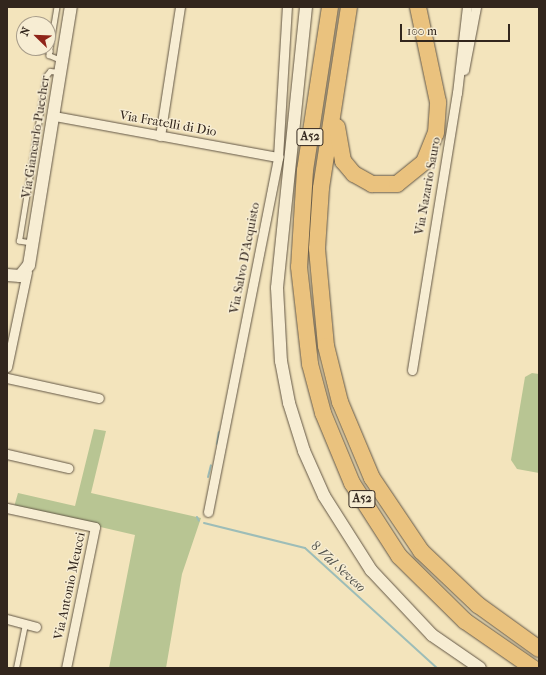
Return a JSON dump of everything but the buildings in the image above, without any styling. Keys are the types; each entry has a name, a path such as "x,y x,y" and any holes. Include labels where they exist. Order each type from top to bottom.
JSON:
{"highway":[{"name":"A52","path":"330,7 304,170 299,252 301,308 323,414 352,483 399,556 465,621 533,668"},
{"name":"A52","path":"349,7 320,188 317,249 326,346 340,402 372,478 421,551 478,605 539,650"},
{"path":"346,27 337,121 338,151 350,170 365,181 378,185 397,184 424,162 436,133 438,94 418,7"}],"main road":[{"name":"Via Giancarlo Puecher","path":"26,272 33,244 71,7"},
{"path":"306,7 276,288 277,324 289,402 304,451 324,496 371,570 432,635 480,668"},
{"path":"7,275 17,276 26,272"}],"street":[{"path":"160,136 180,7"},
{"name":"Via Salvo D'Acquisto","path":"208,512 278,157 286,7"},
{"name":"Via Nazario Sauro","path":"412,370 458,93 467,7"},
{"path":"458,93 474,28 476,7"},
{"name":"Via Fratelli di Dio","path":"54,113 160,136 278,157"},
{"path":"7,367 26,272"},
{"path":"7,378 99,398"},
{"path":"7,454 68,468"},
{"name":"Via Antonio Meucci","path":"7,508 95,527 66,668"},
{"path":"7,619 36,628"}],"lane":[{"path":"50,56 62,66"},
{"path":"33,244 19,241 46,76 50,71 62,66"},
{"path":"41,107 54,113"},
{"path":"16,668 25,624"}],"green space":[{"path":"532,373 539,374 539,473 517,469 511,460 525,377"},
{"path":"94,429 106,431 91,493 201,518 182,574 166,668 109,668 135,535 14,507 18,493 75,506"}],"waterway":[{"name":"8 Val Seveso","path":"217,444 219,432"},
{"name":"8 Val Seveso","path":"208,477 211,465"},
{"name":"8 Val Seveso","path":"197,517 199,521"},
{"name":"8 Val Seveso","path":"204,523 305,548 437,668"}]}
